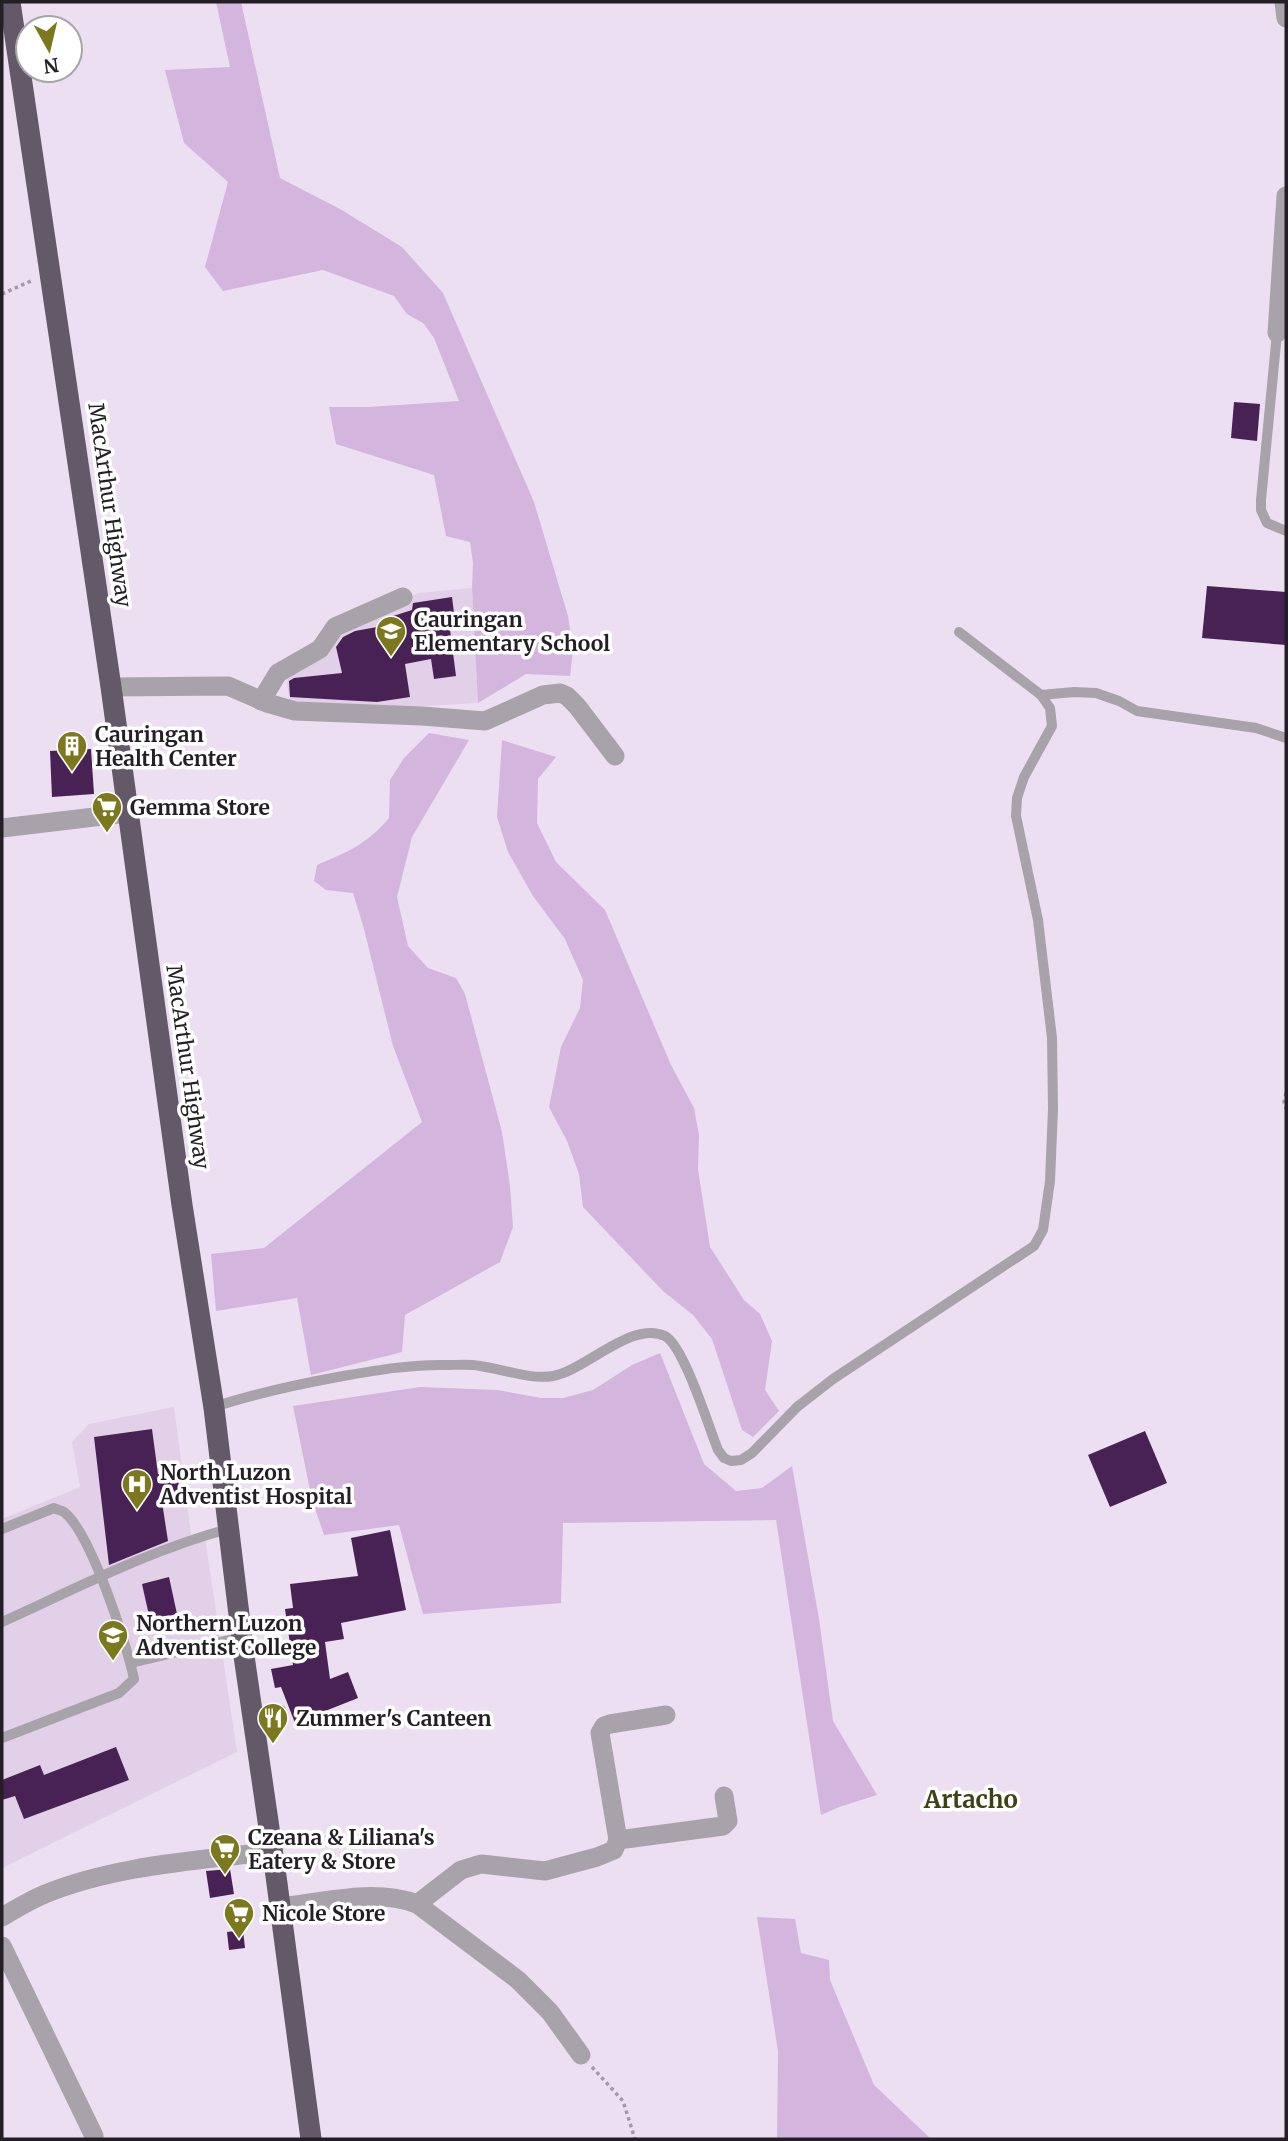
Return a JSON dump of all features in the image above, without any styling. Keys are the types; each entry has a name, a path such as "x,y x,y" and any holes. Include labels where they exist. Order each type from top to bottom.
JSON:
{"highway":[{"name":"MacArthur Highway","path":"10,2 111,687 182,1205 214,1408 254,1736 273,1851 311,2139"}],"street":[{"path":"1284,2 1286,18"},
{"path":"1277,333 1286,196"},
{"path":"261,701 278,673 320,649 335,626 403,597"},
{"path":"111,687 228,687 295,711 485,721 543,695 560,693 577,706 615,756"},
{"path":"2,828 128,813"},
{"path":"417,1904 461,1870 481,1864 545,1871 614,1850 618,1840 600,1733 604,1726 610,1724 666,1716"},
{"path":"618,1840 723,1826 728,1821 724,1796"},
{"path":"2,1917 41,1895 72,1884 142,1869 273,1851"},
{"path":"280,1907 383,1896 403,1898 417,1904 518,1980 550,2012 581,2055"},
{"path":"2,1946 94,2136"}],"lane":[{"path":"1277,333 1261,510 1267,523 1286,531"},
{"path":"214,1408 244,1397 304,1384 411,1366 479,1366 526,1375 555,1376 579,1367 617,1343 652,1333 667,1337 677,1351 699,1398 718,1450 724,1458 731,1461 741,1460 762,1444 797,1407 833,1379 1034,1246 1043,1230 1052,1156 1052,1038 1038,920 1016,816 1017,798 1024,777 1052,726 1050,708 1041,695 959,632"},
{"path":"1041,695 1096,693 1137,711 1256,728 1286,738"},
{"path":"2,1528 54,1508 64,1513 81,1535 102,1576 134,1679 119,1693 2,1738"},
{"path":"2,1622 102,1576 205,1535 228,1529"},
{"path":"131,1663 241,1637"},
{"path":"254,1736 278,1723 281,1710"}],"path":[{"path":"2,293 51,273"},
{"path":"1286,1093 1286,1108"},
{"path":"581,2055 623,2101 635,2139"}],"shaded area":[{"path":"216,2 241,2 280,178 340,209 402,247 443,293 534,502 568,616 573,650 570,676 526,674 478,703 470,542 446,536 434,475 336,444 329,407 459,401 434,338 423,323 407,314 394,296 323,270 223,291 205,267 228,182 184,143 165,70 230,67"},
{"name":"Cauringan Elementary School","path":"472,588 478,703 367,709 290,702 285,671 337,630 419,593"},
{"path":"429,733 469,740 412,837 397,897 408,946 428,968 456,978 465,994 502,1132 513,1227 500,1262 405,1315 402,1352 311,1375 297,1298 216,1311 211,1254 264,1248 422,1122 393,1046 353,893 326,890 314,881 317,865 356,846 389,818 390,780 404,758"},
{"path":"502,740 556,757 538,779 537,823 556,862 605,910 671,1065 694,1108 699,1135 698,1169 710,1247 744,1300 760,1314 772,1341 765,1390 779,1411 753,1437 742,1430 712,1339 693,1315 663,1291 583,1207 579,1174 567,1141 549,1107 561,1047 580,1008 583,980 565,939 533,896 508,852 497,817"},
{"path":"660,1353 704,1464 736,1491 762,1488 792,1466 819,1619 833,1721 877,1795 821,1815 776,1520 563,1523 561,1603 423,1614 399,1525 324,1535 312,1500 293,1406 420,1387 497,1390 541,1398 563,1398 593,1390 632,1365"},
{"name":"Northern Luzon Adventist College","path":"174,1407 191,1535 204,1531 237,1752 2,1868 2,1519 80,1487 72,1442 89,1424"},
{"path":"757,1917 795,1919 801,1953 829,1960 830,1980 874,2085 931,2139 777,2139 778,2051"}],"building":[{"path":"1234,402 1260,404 1257,441 1231,438"},
{"path":"1207,586 1286,592 1286,645 1202,638"},
{"path":"452,597 454,613 448,614 456,676 434,679 431,659 405,664 410,697 377,702 290,697 289,681 294,678 342,673 336,647 343,637 355,631 388,625 387,618 412,610 413,603"},
{"name":"Cauringan Health Center","path":"91,749 94,794 52,797 50,751"},
{"path":"152,1429 158,1474 177,1473 181,1500 162,1502 168,1541 109,1565 94,1437"},
{"path":"1145,1431 1167,1483 1110,1507 1088,1455"},
{"path":"390,1530 406,1610 341,1623 344,1639 325,1642 330,1679 348,1672 358,1698 295,1723 281,1687 275,1688 271,1669 293,1665 285,1609 293,1608 290,1584 358,1576 351,1538"},
{"path":"169,1577 177,1614 150,1620 142,1584"},
{"path":"116,1747 129,1780 24,1819 15,1796 2,1800 2,1780 40,1765 44,1775"},
{"path":"230,1869 234,1894 210,1898 206,1871"},
{"path":"243,1930 245,1948 229,1950 227,1932"}],"place":[{"name":"Cauringan Elementary School","path":"391,658"},
{"name":"Cauringan Health Center","path":"72,773"},
{"name":"Gemma Store","path":"107,834"},
{"name":"North Luzon Adventist Hospital","path":"137,1511"},
{"name":"Northern Luzon Adventist College","path":"113,1662"},
{"name":"Zummer's Canteen","path":"273,1745"},
{"name":"Czeana & Liliana's Eatery & Store","path":"225,1876"},
{"name":"Nicole Store","path":"239,1940"}],"district":[{"name":"Artacho","path":"971,1799"}]}
